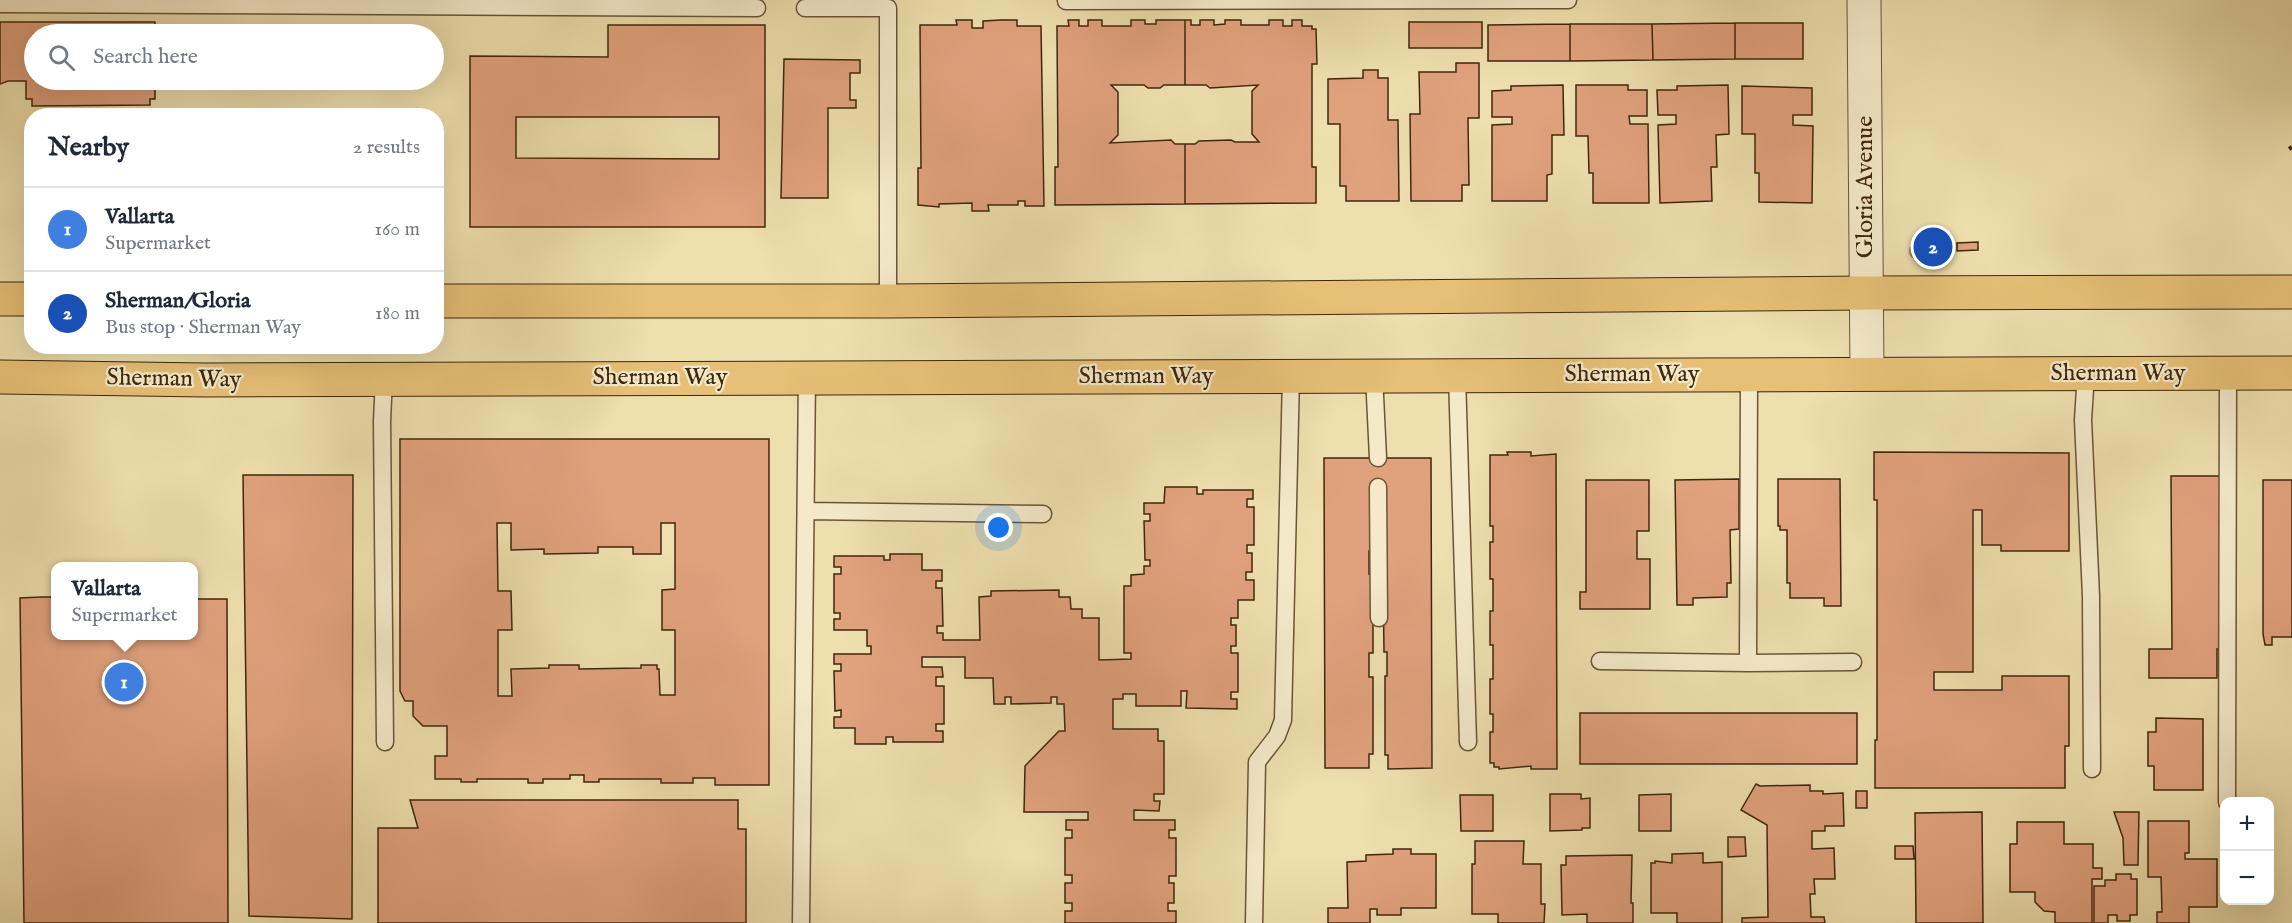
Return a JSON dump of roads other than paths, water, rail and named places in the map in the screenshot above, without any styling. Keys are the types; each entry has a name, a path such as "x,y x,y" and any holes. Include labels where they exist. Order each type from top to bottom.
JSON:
{"main road":[{"path":"444,301 888,301 2292,292"},
{"path":"0,299 24,299"},
{"name":"Sherman Way","path":"0,376 206,380 2292,373"}],"street":[{"name":"Gloria Avenue","path":"1864,0 1867,374"}],"lane":[{"path":"1066,1 1569,0"},
{"path":"0,4 757,8"},
{"path":"805,8 888,8 888,301"},
{"path":"2086,373 2083,420 2091,596 2092,769"},
{"path":"2227,797 2228,373"},
{"path":"1748,663 1749,374"},
{"path":"1254,923 1257,762 1277,736 1283,720 1291,375"},
{"path":"1374,375 1378,458"},
{"path":"1457,375 1468,741"},
{"path":"801,923 807,377"},
{"path":"384,378 382,421 385,742"},
{"path":"1378,486 1379,618"},
{"path":"806,511 1043,514"},
{"path":"1600,661 1853,662"}],"place":[{"name":"Sherman/Gloria","path":"1933,247"},
{"name":"Vallarta","path":"124,682"}]}
